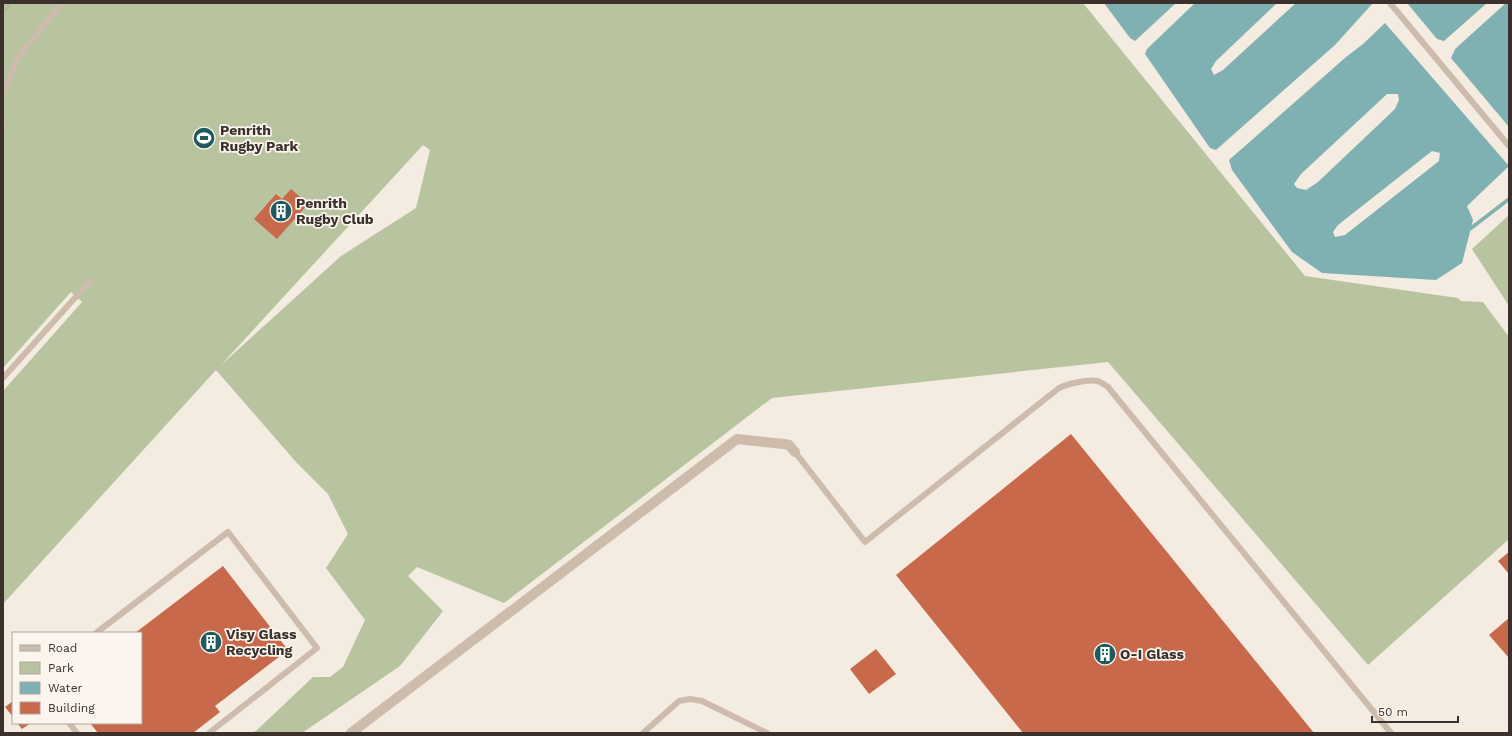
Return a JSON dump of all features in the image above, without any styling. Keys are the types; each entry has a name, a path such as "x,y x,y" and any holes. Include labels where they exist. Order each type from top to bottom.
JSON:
{"street":[{"path":"351,733 736,439 789,445 795,452"}],"lane":[{"path":"3,95 17,59 62,3"},
{"path":"1390,3 1509,146"},
{"path":"3,118 3,129"},
{"path":"3,378 90,281"},
{"path":"795,452 865,542 1059,388 1066,384 1096,381 1101,383 1108,387 1391,733"},
{"path":"97,632 228,532 317,648 209,733"},
{"path":"642,733 679,701 690,699 702,701 767,733"},
{"path":"70,724 77,733"}],"path":[{"path":"3,13 10,3"}],"green space":[{"path":"3,3 1083,3 1305,276 1458,298 1461,301 1483,302 1509,337 1509,539 1368,665 1108,362 772,398 504,603 417,567 408,576 443,611 400,666 302,733 252,733 313,677 330,677 343,667 365,620 326,568 348,534 328,494 296,462 216,370 3,604 3,391 82,302 71,292 3,368","holes":["423,145 430,150 416,208 341,256 221,365"]},
{"path":"1509,215 1509,306 1472,249"}],"water":[{"path":"1104,3 1176,3 1135,41 1130,38"},
{"path":"1195,3 1277,3 1216,61 1211,69 1214,75 1223,70 1296,3 1373,3 1335,45 1216,150 1210,148 1145,54 1147,49"},
{"path":"1407,3 1487,3 1444,41 1437,39"},
{"path":"1506,3 1509,3 1509,127 1451,58 1455,49"},
{"path":"1385,23 1509,166 1467,206 1473,220 1462,263 1436,280 1322,273 1292,252 1232,170 1229,160 1346,57 1363,44","holes":["1387,94 1398,94 1399,100 1395,109 1318,182 1306,190 1297,188 1294,184 1301,174","1432,151 1440,153 1439,161 1345,235 1335,237 1333,232 1338,225"]}],"building":[{"name":"Penrith Rugby Club","path":"291,189 308,204 277,239 254,219 276,194 282,199"},
{"name":"O-I Glass","path":"1071,434 1314,733 1023,733 896,575"},
{"path":"1509,552 1509,574 1498,561"},
{"name":"Visy Glass Recycling","path":"223,566 288,650 215,706 220,712 193,733 98,733 91,724 142,724 142,632 136,632"},
{"path":"1509,618 1509,658 1489,635"},
{"path":"876,649 896,674 869,694 850,669"},
{"path":"12,702 12,716 5,707"},
{"path":"18,724 30,724 22,729"}],"waterway":[{"path":"1470,229 1509,199"}],"place":[{"name":"Penrith Rugby Park","path":"204,138"},
{"name":"Penrith Rugby Club","path":"281,211"},
{"name":"Visy Glass Recycling","path":"211,642"},
{"name":"O-I Glass","path":"1105,654"}]}
